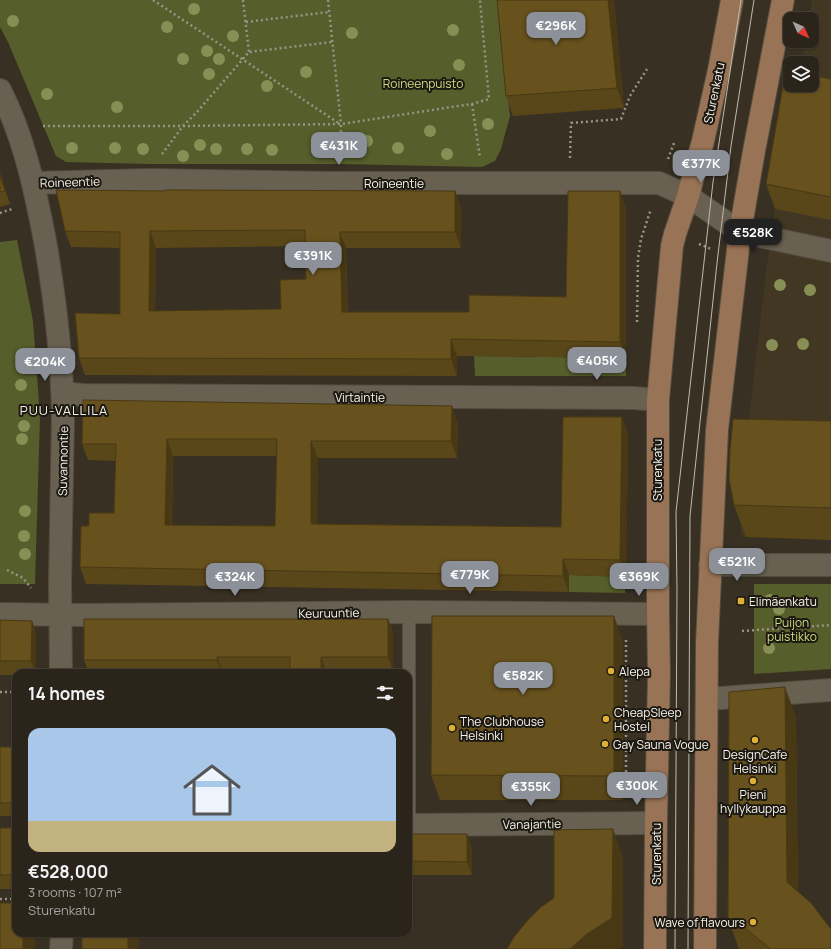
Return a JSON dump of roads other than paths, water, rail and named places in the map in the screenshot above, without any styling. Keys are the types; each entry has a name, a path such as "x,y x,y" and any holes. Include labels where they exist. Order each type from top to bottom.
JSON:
{"main road":[{"name":"Sturenkatu","path":"655,949 659,673 658,400 675,234 688,196 703,141 719,70 732,0"},
{"path":"705,949 707,643 717,430 740,232 783,0"}],"street":[{"name":"Suvannontie","path":"0,90 12,113 34,183 53,286 63,393 60,615 61,669"},
{"name":"Roineentie","path":"34,183 147,180 332,183 659,183 688,196 740,232"},
{"path":"740,232 831,251"},
{"name":"Virtaintie","path":"63,393 82,395 634,398 658,400"},
{"path":"710,565 831,565"},
{"name":"Keuruuntie","path":"0,614 60,615 409,612 658,614"},
{"path":"707,699 831,690"},
{"name":"Vanajantie","path":"412,825 656,822"},
{"path":"61,949 62,937"}],"lane":[{"path":"409,612 409,669"}],"tram line":[{"path":"675,949 676,512 713,182 741,0"},
{"path":"688,949 690,516 731,146 754,0"}],"place":[{"name":"Elimäenkatu","path":"741,601"},
{"name":"Alepa","path":"611,671"},
{"name":"CheapSleep Hostel","path":"606,719"},
{"name":"The Clubhouse Helsinki","path":"452,728"},
{"name":"DesignCafe Helsinki","path":"755,740"},
{"name":"Gay Sauna Vogue","path":"605,744"},
{"name":"Pieni hyllykauppa","path":"753,781"},
{"name":"Wave of flavours","path":"753,922"}],"district":[{"name":"PUU-VALLILA","path":"64,410"}],"park label":[{"name":"Roineenpuisto","path":"423,83"},
{"name":"Puijon puistikko","path":"792,629"}]}
